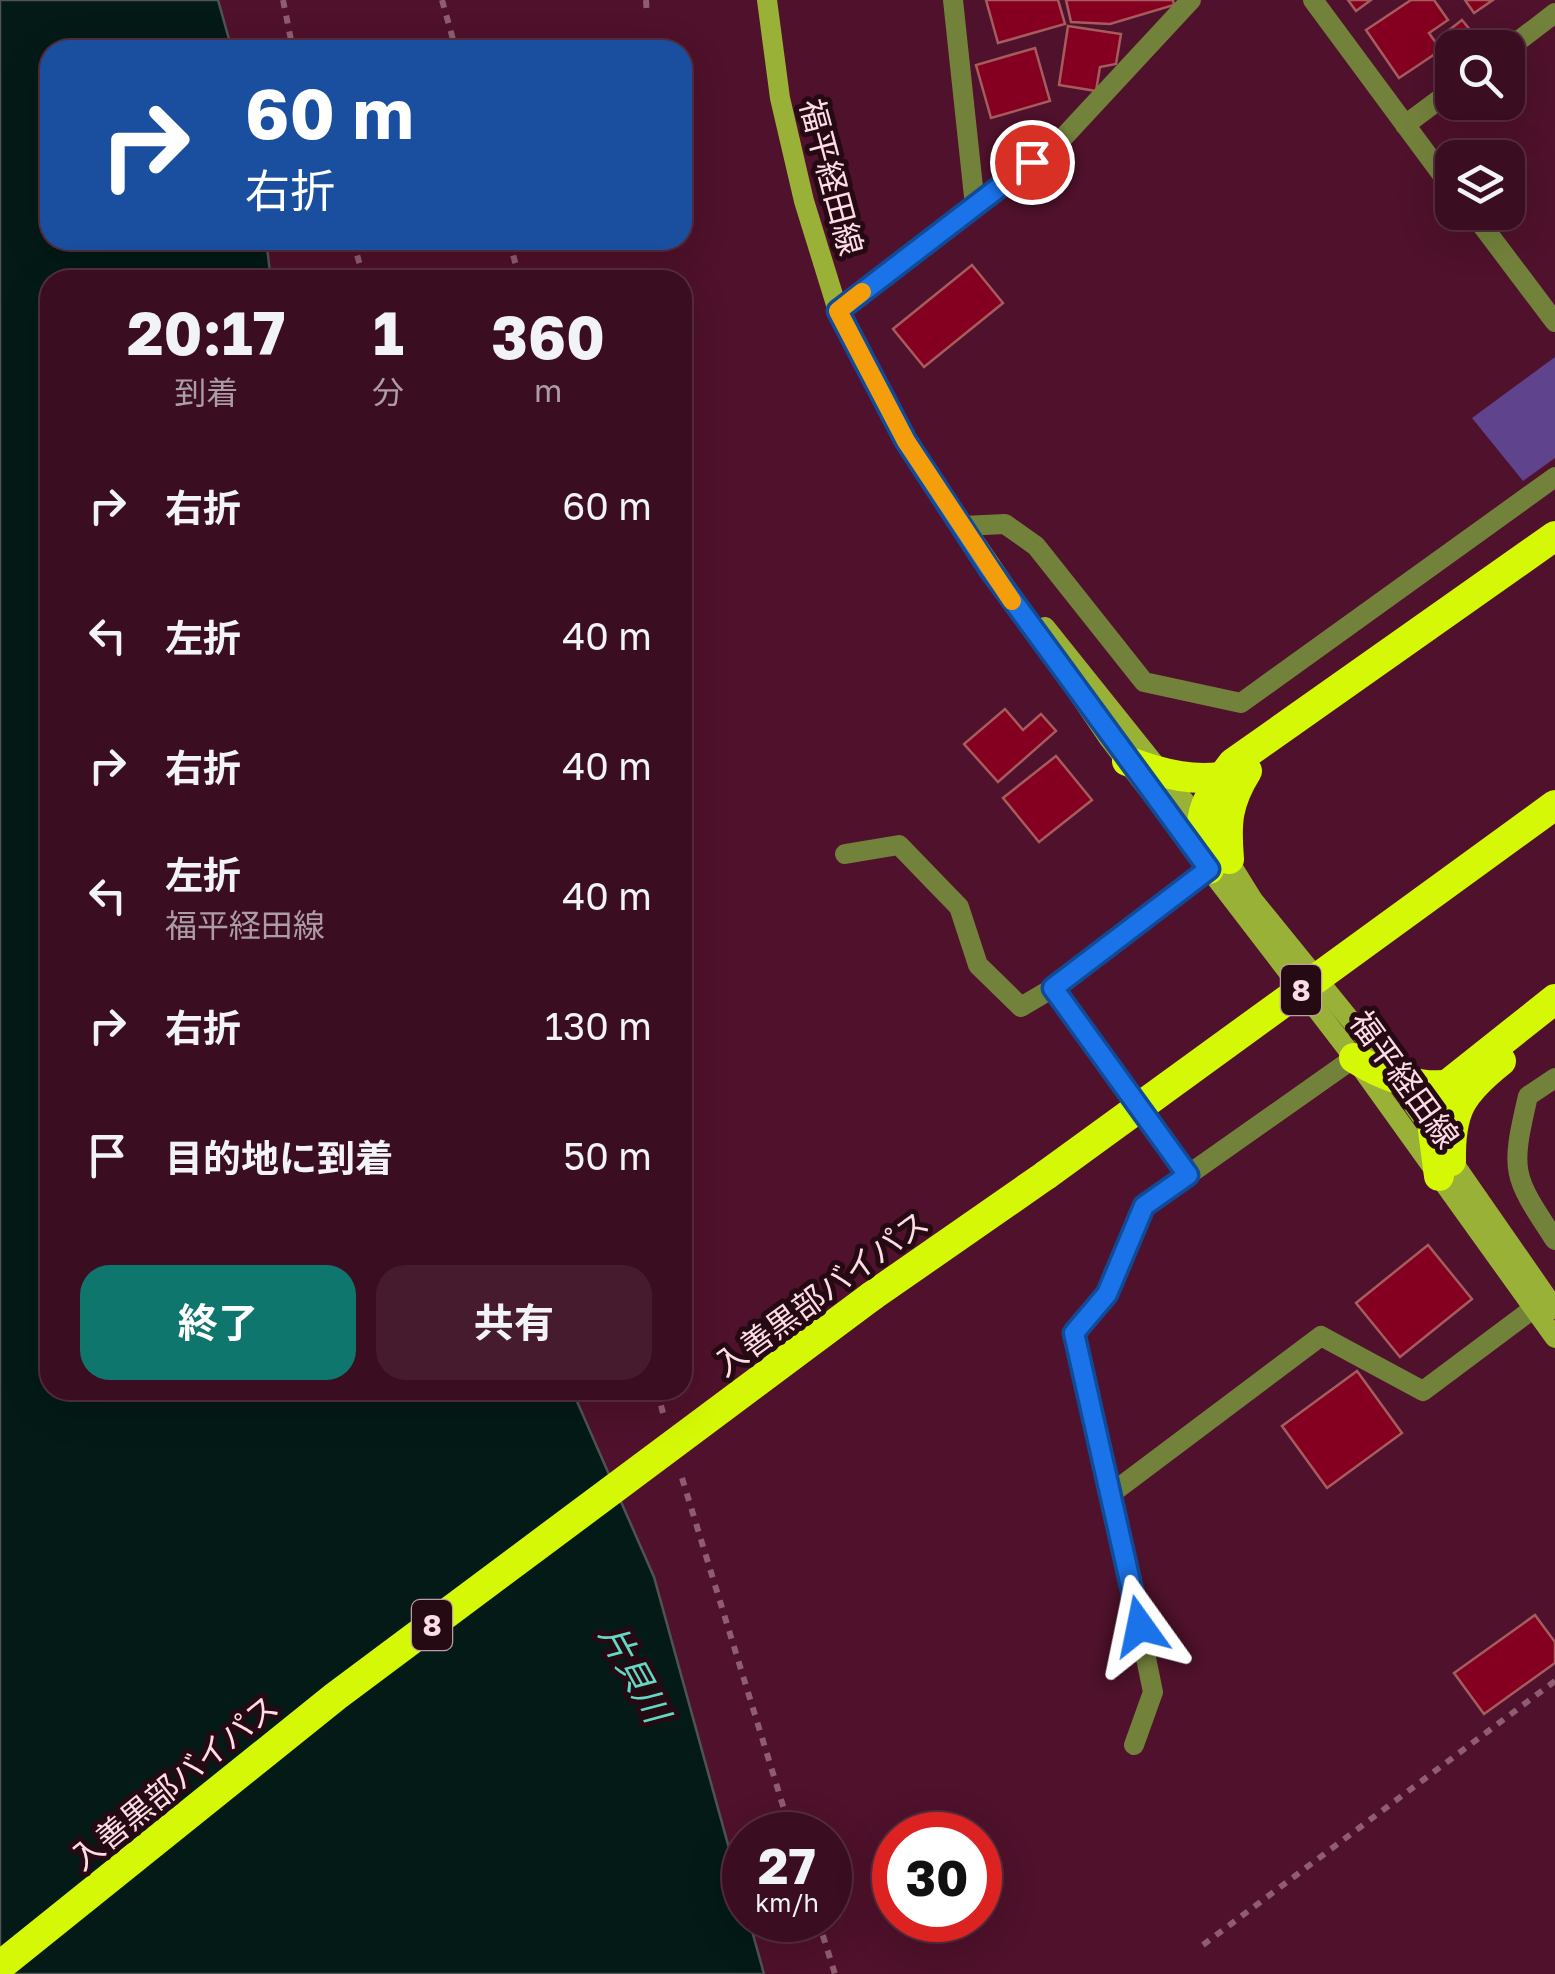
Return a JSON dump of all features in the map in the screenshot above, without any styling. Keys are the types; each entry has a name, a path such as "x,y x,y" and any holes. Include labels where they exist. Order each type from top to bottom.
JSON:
{"highway":[{"path":"1219,864 1198,832 1201,821 1234,771 1555,536"},
{"path":"1136,754 1165,774 1234,771 1555,556"},
{"path":"1136,754 1190,760 1234,771"},
{"path":"1219,864 1234,771"},
{"name":"入善黒部バイパス","path":"0,1966 336,1696 872,1296 1046,1176 1555,805"},
{"path":"1445,1169 1450,1123 1481,1066 1555,999"},
{"path":"1445,1169 1432,1132 1433,1104 1444,1085 1555,1020"},
{"path":"1375,1063 1481,1066"},
{"path":"1375,1063 1444,1085"}],"main road":[{"name":"福平経田線","path":"767,0 780,98 804,201 838,311 906,441 989,568 1432,1132"},
{"path":"1165,774 1201,821"},
{"name":"福平経田線","path":"1375,1063 1544,1309 1555,1338"}],"street":[{"path":"954,0 975,206"},
{"path":"838,311 1061,140 1192,0"},
{"path":"1313,0 1435,165"},
{"path":"1525,35 1555,13"},
{"path":"1405,125 1435,103"},
{"path":"1486,230 1555,322"},
{"path":"963,526 1005,524 1036,546 1144,682 1241,703 1555,477"},
{"path":"845,854 899,845 959,907 978,965 1020,1007 1053,988 1219,864"},
{"path":"1053,988 1188,1175"},
{"path":"1134,1744 1154,1692 1074,1333 1107,1294 1144,1206 1188,1175 1375,1063"},
{"path":"1555,1078 1528,1096 1518,1138 1517,1182 1555,1240"},
{"path":"1112,1493 1321,1336 1423,1391 1544,1309"}],"path":[{"path":"282,0 291,40"},
{"path":"442,0 453,40"},
{"path":"646,0 647,16"},
{"path":"660,1400 667,1427"},
{"path":"678,1464 785,1812"},
{"path":"1203,1946 1555,1681"},
{"path":"825,1942 835,1974"}],"shaded area":[{"path":"1555,357 1555,458 1523,481 1472,418"}],"water":[{"name":"片貝川","path":"0,0 218,0 229,40 40,40 40,250 267,250 270,270 40,270 40,1400 576,1400 654,1577 722,1823 722,1942 755,1942 764,1974 0,1974"}],"building":[{"path":"986,0 1058,0 1065,24 998,43"},
{"path":"1066,0 1173,0 1174,5 1110,24 1071,22"},
{"path":"1348,0 1371,0 1356,11"},
{"path":"1411,0 1434,0 1448,20 1429,33 1435,42 1435,54 1399,78 1366,30"},
{"path":"1465,0 1493,0 1474,13"},
{"path":"1462,20 1470,30 1449,30"},
{"path":"1068,26 1121,34 1116,64 1100,67 1096,91 1059,85"},
{"path":"1035,48 1050,101 991,118 976,65"},
{"path":"972,265 1003,303 924,367 893,329"},
{"path":"1005,709 1023,730 1041,714 1056,731 998,782 964,744"},
{"path":"1056,756 1092,800 1039,842 1003,798"},
{"path":"1428,1245 1472,1299 1400,1357 1356,1303"},
{"path":"1357,1371 1402,1433 1327,1488 1282,1426"},
{"path":"1535,1615 1555,1642 1555,1663 1484,1714 1454,1673"}],"slow traffic":[{"path":"862,292 838,311 906,441 1012,601"}],"route":[{"path":"1032,162 838,311 906,441 989,568 1110,740 1209,869 1053,988 1188,1175 1144,1206 1107,1294 1074,1333 1140,1626"}]}
